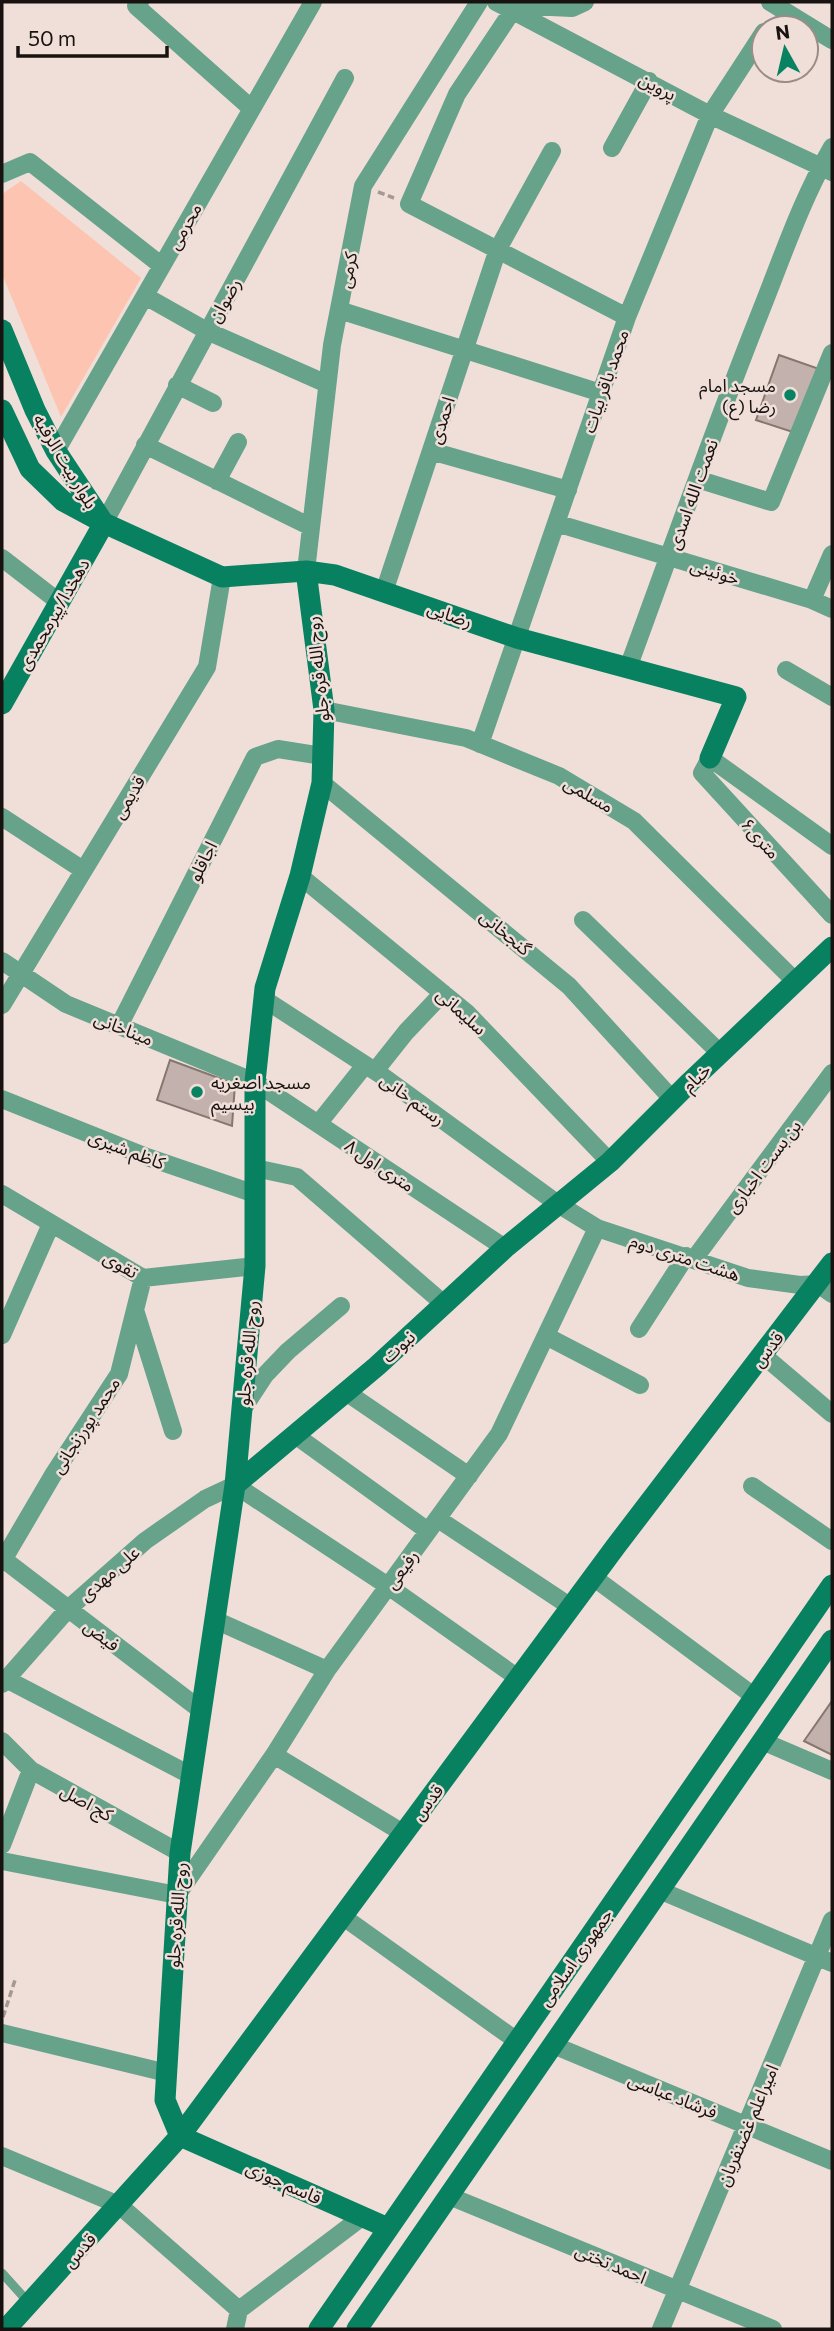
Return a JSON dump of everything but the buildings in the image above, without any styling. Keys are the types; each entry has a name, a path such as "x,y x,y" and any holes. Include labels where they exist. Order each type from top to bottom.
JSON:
{"street":[{"name":"محرمی","path":"56,451 313,2"},
{"name":"کرمی","path":"306,571 327,384 363,186 479,2"},
{"path":"585,2 572,8 504,6 457,94 409,204 627,317"},
{"path":"138,4 252,108"},
{"path":"778,4 832,40"},
{"name":"پروین","path":"504,6 710,115 827,169"},
{"name":"محمد باقر بیات","path":"480,744 627,317 710,115 750,53"},
{"name":"رضوان","path":"104,523 345,78"},
{"path":"612,148 649,81"},
{"name":"نعمت الله اسدی","path":"628,668 748,342 827,169 832,147"},
{"name":"احمدی","path":"384,592 498,249 552,151"},
{"path":"2,174 30,162 162,266"},
{"path":"145,296 207,331 327,384"},
{"path":"339,310 601,393"},
{"name":"بلوار بیت الرقیه","path":"2,330 35,410 56,451 104,523"},
{"path":"697,479 771,502 832,353"},
{"path":"177,385 213,403"},
{"name":"بلوار بیت الرقیه","path":"2,410 30,468 63,501 104,523"},
{"path":"217,481 237,442"},
{"path":"145,446 311,527"},
{"path":"431,451 568,490"},
{"name":"رضایی","path":"104,523 222,577 306,571 335,575 517,638 736,697 710,758"},
{"name":"دهخدا/پیرمحمدی","path":"2,704 104,523"},
{"name":"خوئینی","path":"556,523 812,600 832,609"},
{"path":"812,600 832,554"},
{"path":"2,558 59,602"},
{"name":"روح الله قره جلو","path":"180,2136 165,2100 177,1895 180,1853 235,1485 255,1266 255,1082 265,988 300,876 322,783 324,710 306,571"},
{"name":"قدیمی","path":"2,1005 207,667 222,577"},
{"path":"786,670 832,697"},
{"name":"مسلمی","path":"324,710 466,738 559,776 634,821 796,982"},
{"name":"اجاقلو","path":"119,1026 255,757 278,749 322,756"},
{"path":"710,758 832,846"},
{"name":"۶متری","path":"710,758 702,773 832,915"},
{"name":"گنجخانی","path":"322,783 569,986 673,1100"},
{"path":"2,817 83,870"},
{"name":"سلیمانی","path":"300,876 467,1013 610,1162"},
{"path":"583,920 720,1053"},
{"name":"خیام","path":"558,1204 610,1162 832,947"},
{"name":"میناخانی","path":"2,961 66,1004 255,1082"},
{"path":"318,1124 443,993"},
{"name":"رستم خانی","path":"264,999 370,1068 558,1204"},
{"name":"بن بست اخباری","path":"639,1329 832,1073"},
{"name":"۸ متری اول","path":"255,1082 505,1248"},
{"name":"کاظم شیری","path":"2,1099 147,1157 255,1194"},
{"path":"255,1168 297,1177 444,1304"},
{"name":"تقوی","path":"2,1194 143,1278 255,1266"},
{"name":"هشت متری دوم","path":"558,1204 597,1228 748,1278 825,1289"},
{"name":"نبوت","path":"235,1485 346,1392 505,1248 558,1204"},
{"path":"2,1335 8,1306 51,1224"},
{"name":"رفیعی","path":"177,1895 274,1755 327,1670 499,1434 597,1228"},
{"name":"قدس","path":"13,2327 30,2304 180,2136 593,1577 763,1355 825,1289 832,1263"},
{"name":"محمد پورزنجانی","path":"3,1561 53,1475 119,1374 143,1278"},
{"path":"242,1410 265,1375 288,1351 341,1306"},
{"path":"135,1310 173,1431"},
{"path":"545,1336 640,1385"},
{"path":"763,1355 832,1414"},
{"path":"346,1392 469,1476"},
{"path":"295,1435 433,1525 571,1607"},
{"path":"235,1485 388,1586 518,1678"},
{"name":"علی مهدی","path":"4,1681 68,1609 145,1541 205,1499 235,1485"},
{"path":"752,1486 832,1542"},
{"name":"فیض","path":"3,1561 202,1711"},
{"path":"593,1577 755,1697"},
{"name":"جمهوری اسلامی","path":"319,2329 832,1585"},
{"path":"215,1620 327,1670"},
{"name":"جمهوری اسلامی","path":"357,2329 832,1640"},
{"path":"4,1681 192,1776"},
{"name":"کج اصل","path":"2,1741 30,1770 180,1853"},
{"path":"762,1741 832,1771"},
{"path":"274,1755 403,1833"},
{"path":"2,1845 30,1770"},
{"path":"2,1861 177,1895"},
{"path":"659,1890 825,1960"},
{"path":"342,1916 517,2041"},
{"name":"امیراعلم غضنفریان","path":"661,2329 746,2125 825,1960 832,1920"},
{"path":"2,2033 167,2073"},
{"name":"فرشاد عباسی","path":"552,2045 832,2161"},
{"name":"قاسم جوزی","path":"180,2136 388,2228"},
{"path":"2,2156 119,2205 239,2310"},
{"name":"احمد تختی","path":"449,2196 773,2329"},
{"path":"235,2329 239,2310 362,2217"}],"lane":[{"path":"2,2273 30,2304"}],"path":[{"path":"363,186 409,204"},
{"path":"2,2022 16,1977"}],"shaded area":[{"path":"21,181 141,278 61,417 2,274 2,194"}],"place":[{"name":"مسجد امام رضا (ع)","path":"790,395"},
{"name":"مسجد اصغریه بیسیم","path":"197,1092"}]}
